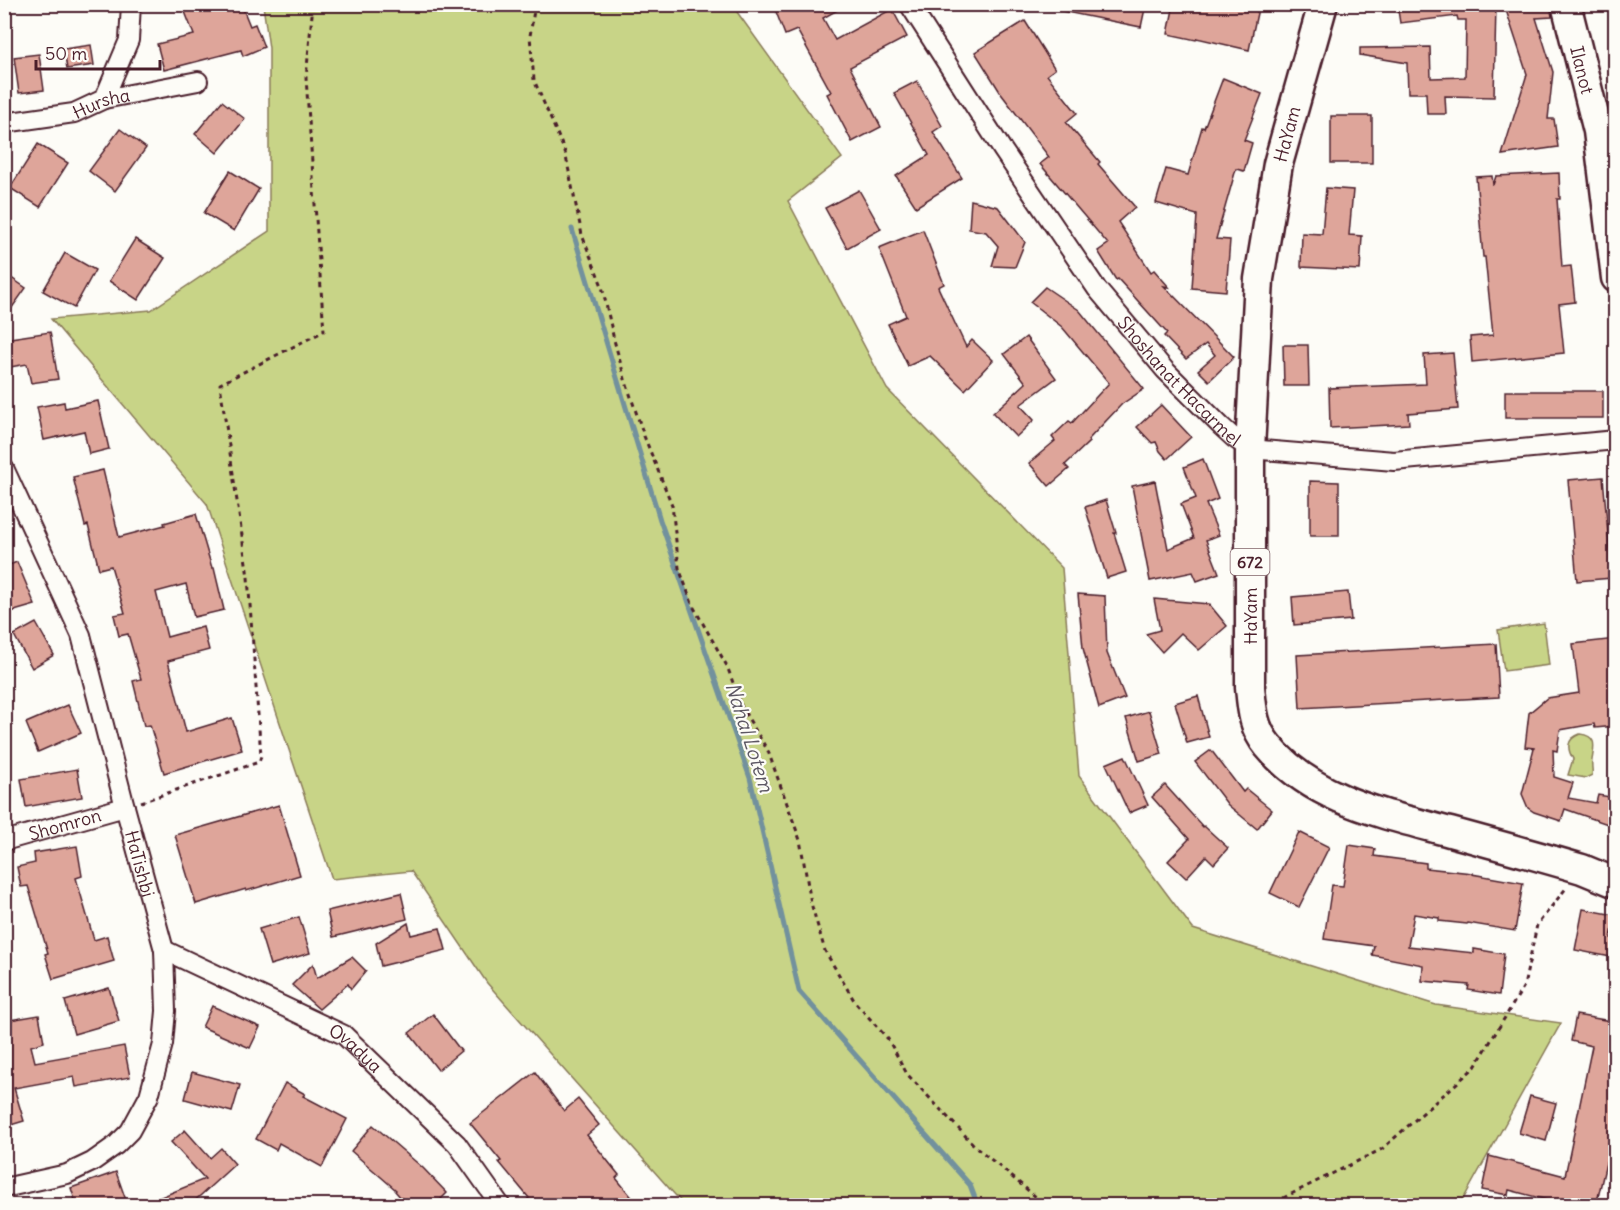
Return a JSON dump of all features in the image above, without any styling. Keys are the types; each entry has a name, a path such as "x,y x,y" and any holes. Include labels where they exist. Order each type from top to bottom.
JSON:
{"main road":[{"name":"HaYam","path":"1323,4 1278,164 1258,279 1250,449 1250,687 1253,719 1267,746 1293,771 1322,791 1365,808 1582,869 1616,883"},
{"name":"Ilanot","path":"1566,4 1598,131 1616,278"}],"street":[{"path":"104,99 129,40 131,4"},
{"name":"Shoshanat Hacarmel","path":"909,4 1002,149 1097,289 1165,370 1222,428 1250,449 1394,461 1616,440"},
{"name":"Hursha","path":"4,123 74,113 104,99 198,81"},
{"name":"HaTishbi","path":"4,468 81,635 164,950 165,1011 163,1044 149,1096 130,1131 116,1145 92,1162 67,1174 4,1188"},
{"name":"Shomron","path":"4,841 125,807"},
{"name":"Ovadya","path":"164,950 344,1035 457,1144 501,1206"}],"path":[{"path":"125,807 259,762 261,756 248,577 219,384 324,331 306,78 313,4"},
{"path":"535,4 530,36 534,80 565,152 582,235 602,286 625,379 644,436 672,505 679,568 693,606 727,666 742,708 768,750 800,840 811,903 825,951 855,1002 888,1039 907,1074 975,1146 1036,1197 1041,1206"},
{"path":"1267,1206 1382,1149 1475,1066 1524,986 1537,925 1582,869"}],"green space":[{"path":"263,5 732,5 842,158 788,201 887,389 1062,568 1079,776 1193,929 1436,1005 1561,1023 1460,1205 684,1205 487,983 411,871 332,879 207,504 51,319 151,310 269,231 269,48"},
{"path":"1544,623 1549,665 1504,671 1498,630"},
{"path":"1580,734 1590,737 1594,743 1592,775 1586,778 1568,775 1573,759 1570,752 1570,741"}],"building":[{"path":"182,4 241,4 250,26 255,24 264,47 243,56 241,50 164,70 157,44 194,35"},
{"path":"773,4 848,4 823,18 835,40 892,9 907,37 850,67 881,127 852,142 827,94 831,92 797,30 785,35"},
{"path":"1057,4 1146,4 1141,27 1056,10"},
{"path":"1174,4 1259,4 1249,50 1168,34"},
{"path":"1397,4 1496,4 1494,97 1445,96 1446,114 1427,114 1426,93 1408,93 1407,63 1360,55 1360,48 1430,47 1431,78 1465,77 1466,20 1458,20 1457,16 1400,23"},
{"path":"1504,4 1550,4 1552,17 1536,18 1553,72 1548,119 1554,119 1558,147 1502,155 1527,74"},
{"path":"1025,21 1055,69 1047,75 1077,113 1066,122 1135,207 1118,222 1151,272 1154,270 1169,287 1164,286 1234,357 1209,381 1198,370 1215,355 1206,344 1186,359 1164,336 1167,333 1118,279 1116,280 1098,251 1108,244 1040,164 1049,157 1002,95 975,52"},
{"path":"91,45 94,65 67,69 64,49"},
{"path":"39,54 44,90 19,93 14,57"},
{"path":"1223,78 1262,94 1244,140 1252,143 1244,171 1236,169 1216,239 1230,240 1226,291 1192,288 1197,215 1156,203 1166,169 1188,175 1202,127 1204,128"},
{"path":"917,81 942,126 933,132 962,178 916,207 896,176 929,155 894,93"},
{"path":"222,101 245,119 217,153 195,134"},
{"path":"1331,116 1372,116 1372,163 1331,163"},
{"path":"120,129 146,148 115,191 89,171"},
{"path":"38,144 68,163 40,207 10,188"},
{"path":"230,171 259,189 234,231 204,213"},
{"path":"1559,173 1560,199 1557,199 1562,267 1571,266 1575,302 1559,304 1564,353 1472,362 1470,337 1493,335 1476,177 1492,176 1493,185 1496,176"},
{"path":"1326,188 1353,190 1349,235 1362,236 1360,270 1301,267 1302,233 1322,234"},
{"path":"859,190 881,229 847,248 825,208"},
{"path":"971,200 998,207 1025,242 1015,267 992,266 998,246 986,232 969,229"},
{"path":"923,230 944,284 938,287 966,347 972,340 993,360 965,390 930,356 908,366 888,324 906,316 879,248"},
{"path":"135,239 165,258 138,300 109,281"},
{"path":"65,253 95,270 74,308 43,291"},
{"path":"4,273 26,288 4,319"},
{"path":"1045,287 1079,310 1144,389 1122,404 1088,440 1089,442 1065,465 1069,469 1049,486 1029,463 1055,441 1052,437 1069,421 1072,423 1109,383 1062,327 1030,302"},
{"path":"50,332 58,379 31,383 27,364 4,368 4,339"},
{"path":"1026,337 1056,378 1020,405 1034,420 1016,437 993,413 1026,383 1004,354"},
{"path":"1283,345 1308,345 1309,386 1284,386"},
{"path":"1453,353 1458,409 1408,413 1409,424 1330,428 1329,388 1426,384 1424,355"},
{"path":"1505,391 1603,391 1603,418 1505,418"},
{"path":"98,401 109,449 89,454 84,431 44,440 37,407 64,402 65,408"},
{"path":"1161,405 1191,437 1167,459 1156,442 1152,443 1137,427"},
{"path":"1203,459 1218,499 1206,504 1219,535 1206,540 1219,573 1197,581 1193,572 1150,581 1132,486 1155,481 1168,549 1194,538 1181,504 1196,498 1184,467"},
{"path":"103,470 119,537 196,514 212,568 214,568 224,610 194,617 186,584 156,592 167,637 203,627 209,650 168,661 186,732 232,718 242,750 164,773 150,725 144,726 133,681 141,679 128,634 119,636 114,615 125,613 111,566 99,569 73,477"},
{"path":"1603,477 1612,578 1577,581 1568,480"},
{"path":"1310,481 1339,482 1339,536 1310,536"},
{"path":"1106,500 1126,572 1107,578 1085,507"},
{"path":"17,562 35,605 4,614 4,567"},
{"path":"1348,592 1351,620 1294,625 1292,597"},
{"path":"1078,594 1105,596 1107,653 1125,698 1099,708 1083,648"},
{"path":"1154,599 1209,604 1227,626 1199,650 1181,633 1162,652 1146,634 1160,630"},
{"path":"36,623 54,655 32,668 14,635"},
{"path":"1616,639 1616,726 1595,728 1594,724 1560,730 1557,751 1553,750 1554,777 1573,783 1568,798 1596,803 1598,795 1616,798 1616,827 1565,809 1561,821 1534,812 1528,808 1522,794 1534,748 1525,747 1529,713 1547,698 1579,693 1573,644"},
{"path":"1496,644 1499,697 1300,708 1297,655"},
{"path":"1198,696 1209,737 1187,743 1175,703"},
{"path":"68,705 81,733 38,752 26,723"},
{"path":"1149,711 1162,754 1139,761 1126,718"},
{"path":"1211,750 1243,792 1246,789 1272,810 1257,829 1228,805 1195,762"},
{"path":"1125,756 1148,805 1129,813 1106,764"},
{"path":"77,769 82,797 26,807 21,779"},
{"path":"1165,785 1203,827 1228,848 1214,864 1206,856 1186,878 1168,861 1189,839 1152,797"},
{"path":"279,805 300,875 196,904 175,835"},
{"path":"1299,832 1329,847 1299,907 1270,893"},
{"path":"1349,845 1375,849 1374,856 1426,863 1426,868 1472,873 1523,883 1515,931 1468,923 1439,921 1439,918 1414,914 1408,946 1474,953 1474,949 1504,954 1499,995 1468,990 1469,985 1422,981 1423,965 1372,955 1374,946 1324,939 1332,885 1343,886"},
{"path":"77,846 82,876 76,878 94,940 107,936 114,961 53,979 45,954 48,953 28,886 21,887 17,867 35,863 34,853"},
{"path":"401,893 407,919 333,937 327,911"},
{"path":"1583,909 1615,915 1611,938 1616,938 1616,958 1575,950"},
{"path":"299,917 310,953 270,965 259,929"},
{"path":"408,923 411,935 440,928 446,950 381,966 376,943"},
{"path":"352,957 366,971 351,989 348,984 319,1009 292,985 313,964 317,978"},
{"path":"109,988 119,1021 74,1034 65,1001"},
{"path":"212,1006 260,1027 250,1048 202,1027"},
{"path":"433,1014 461,1051 438,1070 409,1033"},
{"path":"39,1015 44,1042 31,1046 35,1062 124,1046 130,1077 76,1087 74,1077 14,1088 24,1121 4,1127 4,1021"},
{"path":"1576,1015 1616,1022 1616,1144 1611,1164 1606,1163 1596,1206 1570,1206 1509,1190 1508,1195 1482,1190 1489,1156 1565,1176 1592,1046 1571,1041"},
{"path":"192,1072 240,1085 232,1112 185,1099"},
{"path":"535,1072 564,1111 578,1099 599,1125 587,1135 619,1175 616,1178 639,1206 520,1206 529,1198 470,1123"},
{"path":"285,1083 305,1094 303,1096 347,1119 322,1167 279,1143 276,1150 256,1139"},
{"path":"1530,1096 1556,1103 1546,1141 1519,1133"},
{"path":"373,1125 423,1168 447,1193 434,1206 408,1206 396,1190 351,1151"},
{"path":"185,1130 210,1158 221,1148 235,1164 189,1206 139,1206 205,1179 171,1142"},
{"path":"116,1172 128,1206 77,1206 71,1188"}],"waterway":[{"name":"Nahal Lotem","path":"572,229 660,520 750,778 799,991 970,1185 978,1206"}]}
